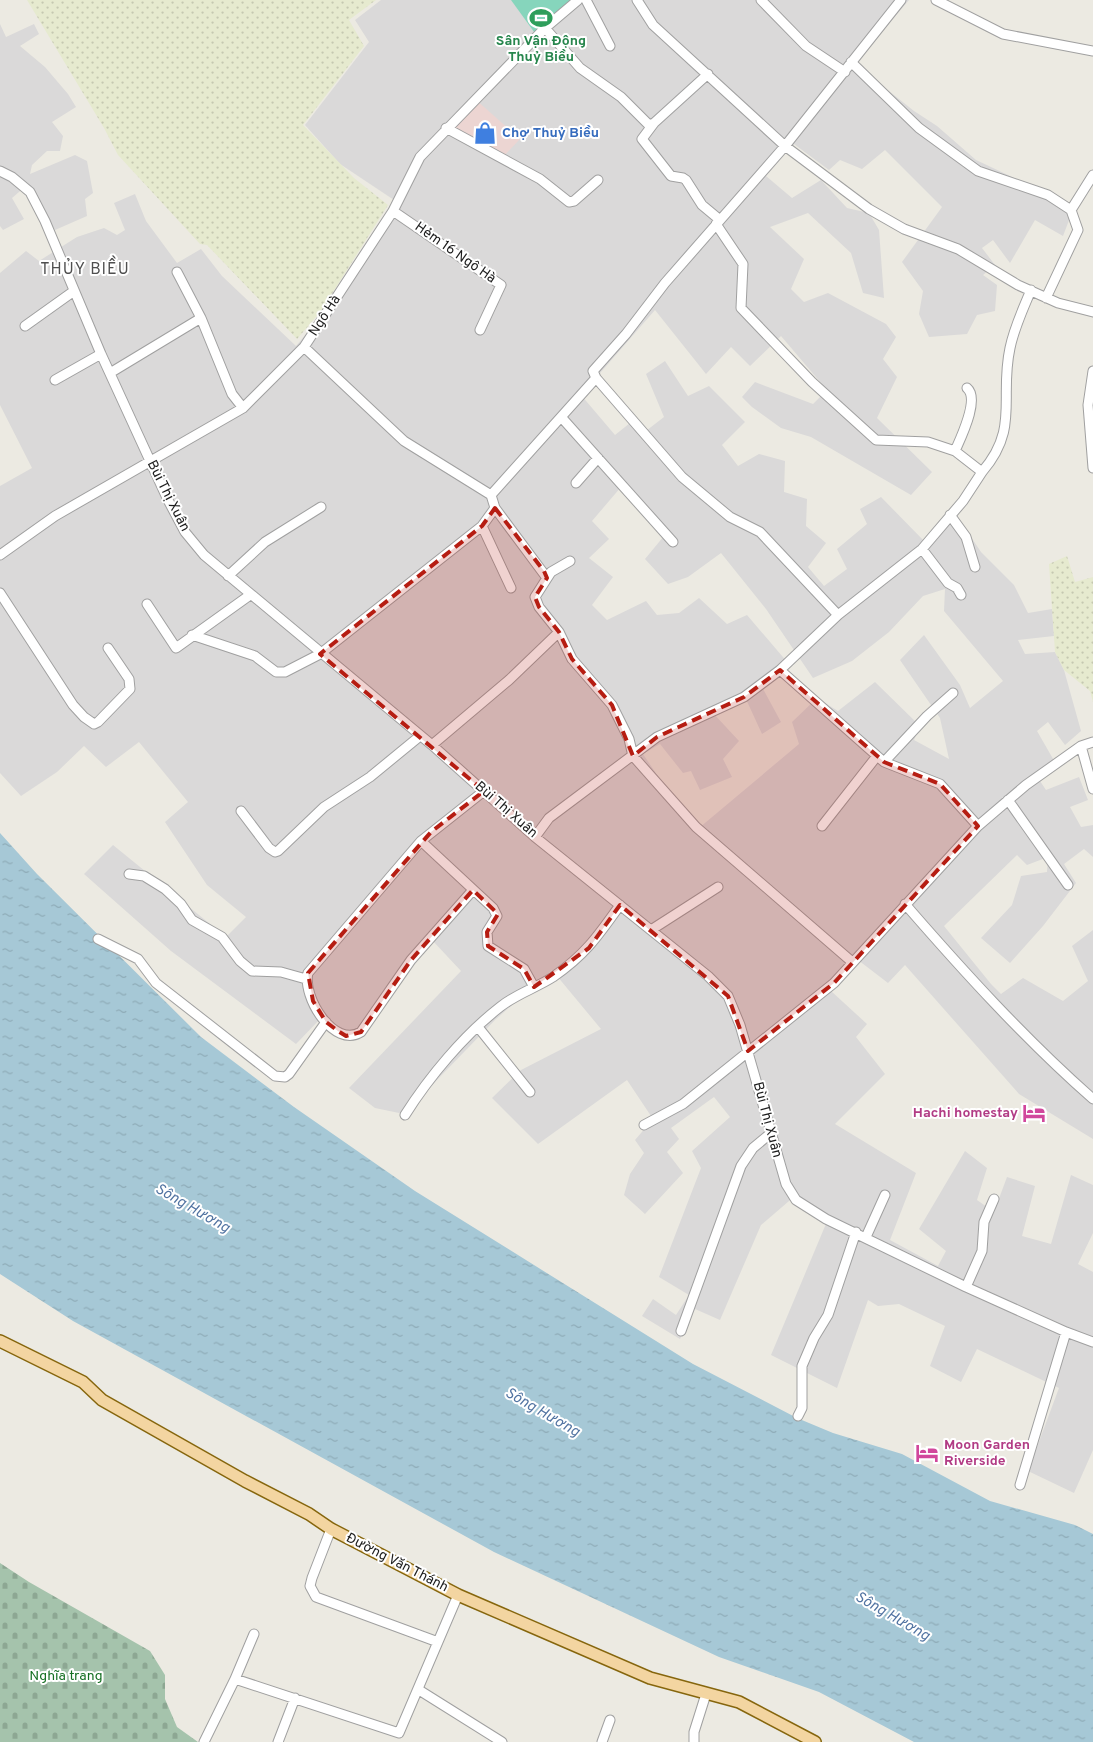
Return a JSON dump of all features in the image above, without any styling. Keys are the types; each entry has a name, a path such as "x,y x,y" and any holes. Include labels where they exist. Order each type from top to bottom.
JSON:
{"main road":[{"name":"Đường Văn Thánh","path":"0,1341 83,1382 102,1400 245,1481 309,1514 331,1529 458,1595 642,1675 739,1702 815,1742"}],"street":[{"name":"Ngô Hà","path":"0,555 55,516 243,408 304,347 393,211 420,157 446,128 545,28 578,0"},
{"path":"586,0 610,46"},
{"path":"637,0 653,25 785,146 883,217 904,229 958,248 1046,298 1093,312"},
{"path":"762,0 800,41 845,72"},
{"path":"838,615 760,532 730,517 682,477 596,378 594,371 718,222 785,146 901,0"},
{"path":"936,0 1003,34 1093,51"},
{"path":"545,28 580,68 621,97 645,123 648,125 654,123"},
{"path":"851,62 919,128 978,171 1048,195 1071,210 1078,230 1046,298"},
{"path":"708,74 654,123 642,139 672,176 686,180 702,205 718,222 742,264 741,308 812,382 876,440 928,442 955,451 982,472"},
{"path":"446,128 540,179 569,202 574,201 598,180"},
{"name":"Bùi Thị Xuân","path":"0,171 12,177 30,192 45,220 101,354 150,462 185,532 204,554 250,595 432,745 535,837 708,976 728,996 748,1051 786,1184 796,1200 826,1219 966,1287 1066,1332 1093,1342"},
{"path":"1071,210 1093,175"},
{"name":"Hẻm 16 Ngô Hà","path":"393,211 501,285 480,330"},
{"path":"177,272 202,318 232,394 243,408"},
{"path":"535,837 549,818 634,756 657,736 744,697 780,670 838,615 922,549 963,501 993,459 1004,435 1010,349 1030,290"},
{"path":"25,326 74,292"},
{"path":"110,373 202,318"},
{"path":"304,347 404,441 490,495 495,508 547,578"},
{"path":"55,380 101,354"},
{"path":"1093,371 1088,405 1093,467"},
{"path":"490,495 562,418 596,378"},
{"path":"955,451 973,401 971,392 967,388"},
{"path":"562,418 673,542"},
{"path":"576,482 598,458"},
{"path":"228,576 265,542 321,508"},
{"path":"192,635 255,656 276,672 285,672 320,654 482,526 495,508"},
{"path":"950,515 966,537 975,567"},
{"path":"482,526 511,588"},
{"path":"922,549 948,583 957,588 960,595"},
{"path":"570,561 557,568 547,578 535,597 545,617 559,632 572,659 612,705 629,739 634,756 696,828 851,961"},
{"path":"0,593 73,705 84,718 94,724 130,688 129,678 108,648"},
{"path":"147,604 175,647 178,647 192,635 250,595"},
{"path":"432,745 508,680 559,632"},
{"path":"780,670 880,759 940,784 978,826"},
{"path":"822,826 880,759 953,694"},
{"path":"241,811 269,848 274,852 278,851 324,807 370,777 420,736"},
{"path":"644,1125 683,1104 834,983 851,961 978,826 1008,800 1081,746 1093,742"},
{"path":"1081,746 1093,789"},
{"path":"473,890 410,960 361,1032 356,1035 346,1036 326,1022 313,1001 306,979 314,965 421,841 484,791"},
{"path":"1008,800 1068,884"},
{"path":"421,841 496,912 495,921 487,932 488,946 524,969 534,987"},
{"path":"129,874 144,876 165,889 181,904 192,920 222,937 240,961 252,971 281,972 306,979"},
{"path":"651,930 718,887"},
{"path":"904,904 961,969 1091,1094"},
{"path":"405,1115 427,1083 478,1027 500,1007 552,978 589,948 620,905"},
{"path":"98,939 138,959 156,983 275,1076 285,1077 289,1074 326,1022"},
{"path":"478,1027 530,1092"},
{"path":"681,1331 741,1166 753,1148 771,1133"},
{"path":"866,1237 884,1195"},
{"path":"966,1287 982,1251 984,1222 994,1200"},
{"path":"798,1416 802,1408 802,1366 814,1338 828,1315 856,1232"},
{"path":"1020,1485 1066,1332"},
{"path":"331,1529 310,1586 316,1598 438,1642"},
{"path":"235,1679 295,1698 399,1737 458,1595"},
{"path":"204,1742 235,1679 254,1634"},
{"path":"419,1690 502,1742"},
{"path":"694,1742 694,1732 706,1694"},
{"path":"278,1742 295,1698"},
{"path":"602,1742 610,1720"}],"highlighted area":[{"path":"495,508 544,571 547,578 535,597 539,607 559,632 572,659 612,705 633,756 657,737 744,697 780,670 884,762 940,784 978,826 834,983 748,1051 728,996 620,905 589,948 534,987 524,969 488,946 487,932 498,914 473,890 411,960 361,1032 346,1036 338,1031 326,1022 313,1001 308,973 431,832 484,791 320,654 482,526"}],"shaded area":[{"path":"381,0 909,0 855,64 914,111 937,126 976,160 1055,197 1071,215 1063,236 1035,220 1010,263 993,240 982,248 995,265 983,275 997,285 995,311 977,315 967,334 929,337 919,314 923,291 902,262 942,207 885,150 862,169 840,160 829,170 794,144 766,176 792,198 821,180 847,208 869,213 879,230 884,298 863,293 851,253 808,213 770,227 804,259 791,289 804,302 828,293 886,324 896,337 883,359 897,377 877,418 932,472 911,495 811,437 781,428 752,407 742,397 755,382 813,404 827,390 781,336 750,366 731,347 706,374 655,310 581,395 615,435 630,423 642,434 664,417 646,374 665,361 688,396 709,386 745,422 722,445 738,466 759,454 785,461 784,492 807,499 806,526 826,543 808,567 824,586 847,569 837,549 867,524 860,509 881,497 926,543 955,513 981,552 1014,585 1028,613 1052,609 1054,636 1018,640 1025,654 1055,652 1064,670 1081,731 1065,745 1048,722 1037,731 1056,764 1038,778 1046,790 1079,777 1088,800 1070,807 1081,827 1093,825 1093,857 1084,849 1064,864 1076,883 1043,926 1010,963 981,938 1012,905 1021,876 1047,872 1048,857 1027,865 1017,855 944,926 1001,994 1023,978 1063,1001 1088,981 1072,946 1093,930 1093,1139 1019,1094 905,965 888,983 858,960 831,991 867,1024 856,1037 885,1074 835,1124 916,1173 890,1240 938,1266 946,1251 919,1229 965,1151 987,1168 977,1200 994,1212 1007,1177 1035,1186 1022,1236 1051,1244 1071,1175 1093,1185 1093,1233 1078,1264 1093,1272 1093,1450 1074,1493 1028,1471 1059,1388 977,1349 961,1382 930,1366 945,1326 899,1304 878,1306 868,1300 837,1388 771,1355 828,1219 796,1195 761,1225 720,1320 695,1309 680,1339 642,1316 653,1299 676,1315 689,1295 659,1277 701,1168 692,1151 730,1117 714,1097 671,1128 679,1139 667,1152 683,1173 645,1214 624,1195 630,1174 644,1153 635,1140 653,1119 627,1080 538,1144 492,1098 521,1070 601,1029 552,970 495,1020 404,1114 375,1108 349,1088 461,971 432,940 359,1040 323,1016 296,1044 171,951 84,874 113,845 226,937 246,917 207,885 165,822 188,802 139,742 106,767 84,746 57,772 21,796 0,773 0,486 32,468 0,405 0,273 26,251 39,261 77,237 104,228 117,235 125,230 114,203 135,194 146,221 177,263 201,249 222,276 296,346 340,294 397,202 340,164 305,125 369,42 355,20","holes":["621,487 664,536 645,559 668,584 688,577 721,553 766,609 813,678 852,661 889,632 923,596 945,589 944,611 1003,681 970,708 960,685 924,635 900,660 940,718 949,759 914,740 920,726 875,682 838,711 817,698 792,722 799,744 699,828 684,815 643,754 660,744 683,773 691,771 700,790 732,777 723,759 739,741 713,713 745,697 762,734 781,722 762,687 788,663 747,615 727,624 699,598 679,613 657,615 646,601 607,620 592,605 613,577 589,558 609,539 592,521"]},
{"path":"0,24 6,37 34,24 39,34 20,46 45,67 68,94 76,107 52,122 63,136 60,151 47,151 32,165 30,174 75,155 87,161 93,193 85,199 87,216 55,230 26,186 12,198 24,219 3,230 0,226"},
{"name":"Chợ Thuỷ Biều","path":"475,99 520,139 501,159 446,128"}],"green space":[{"path":"27,0 376,0 349,20 364,46 303,125 354,178 388,205 321,311 297,339 207,245 200,244 118,155 104,128"},
{"name":"Sân Vận Động Thuỷ Biều","path":"511,0 578,0 537,36"},
{"path":"1067,556 1075,582 1093,577 1093,702 1090,691 1064,670 1055,652 1049,564"},
{"name":"Nghĩa trang","path":"0,1563 29,1582 150,1651 165,1675 165,1699 177,1727 198,1742 0,1742"}],"water":[{"name":"Sông Hương","path":"0,833 37,874 201,1037 294,1107 415,1191 693,1364 797,1418 833,1433 902,1454 990,1501 1075,1525 1093,1534 1093,1742 914,1742 819,1692 719,1657 494,1552 73,1321 0,1274"}],"place":[{"name":"Sân Vận Động Thuỷ Biều","path":"541,18"},
{"name":"Chợ Thuỷ Biều","path":"485,133"},
{"name":"Hachi homestay","path":"1034,1113"},
{"name":"Moon Garden Riverside","path":"927,1453"}],"district":[{"name":"THỦY BIỀU","path":"85,270"}]}
